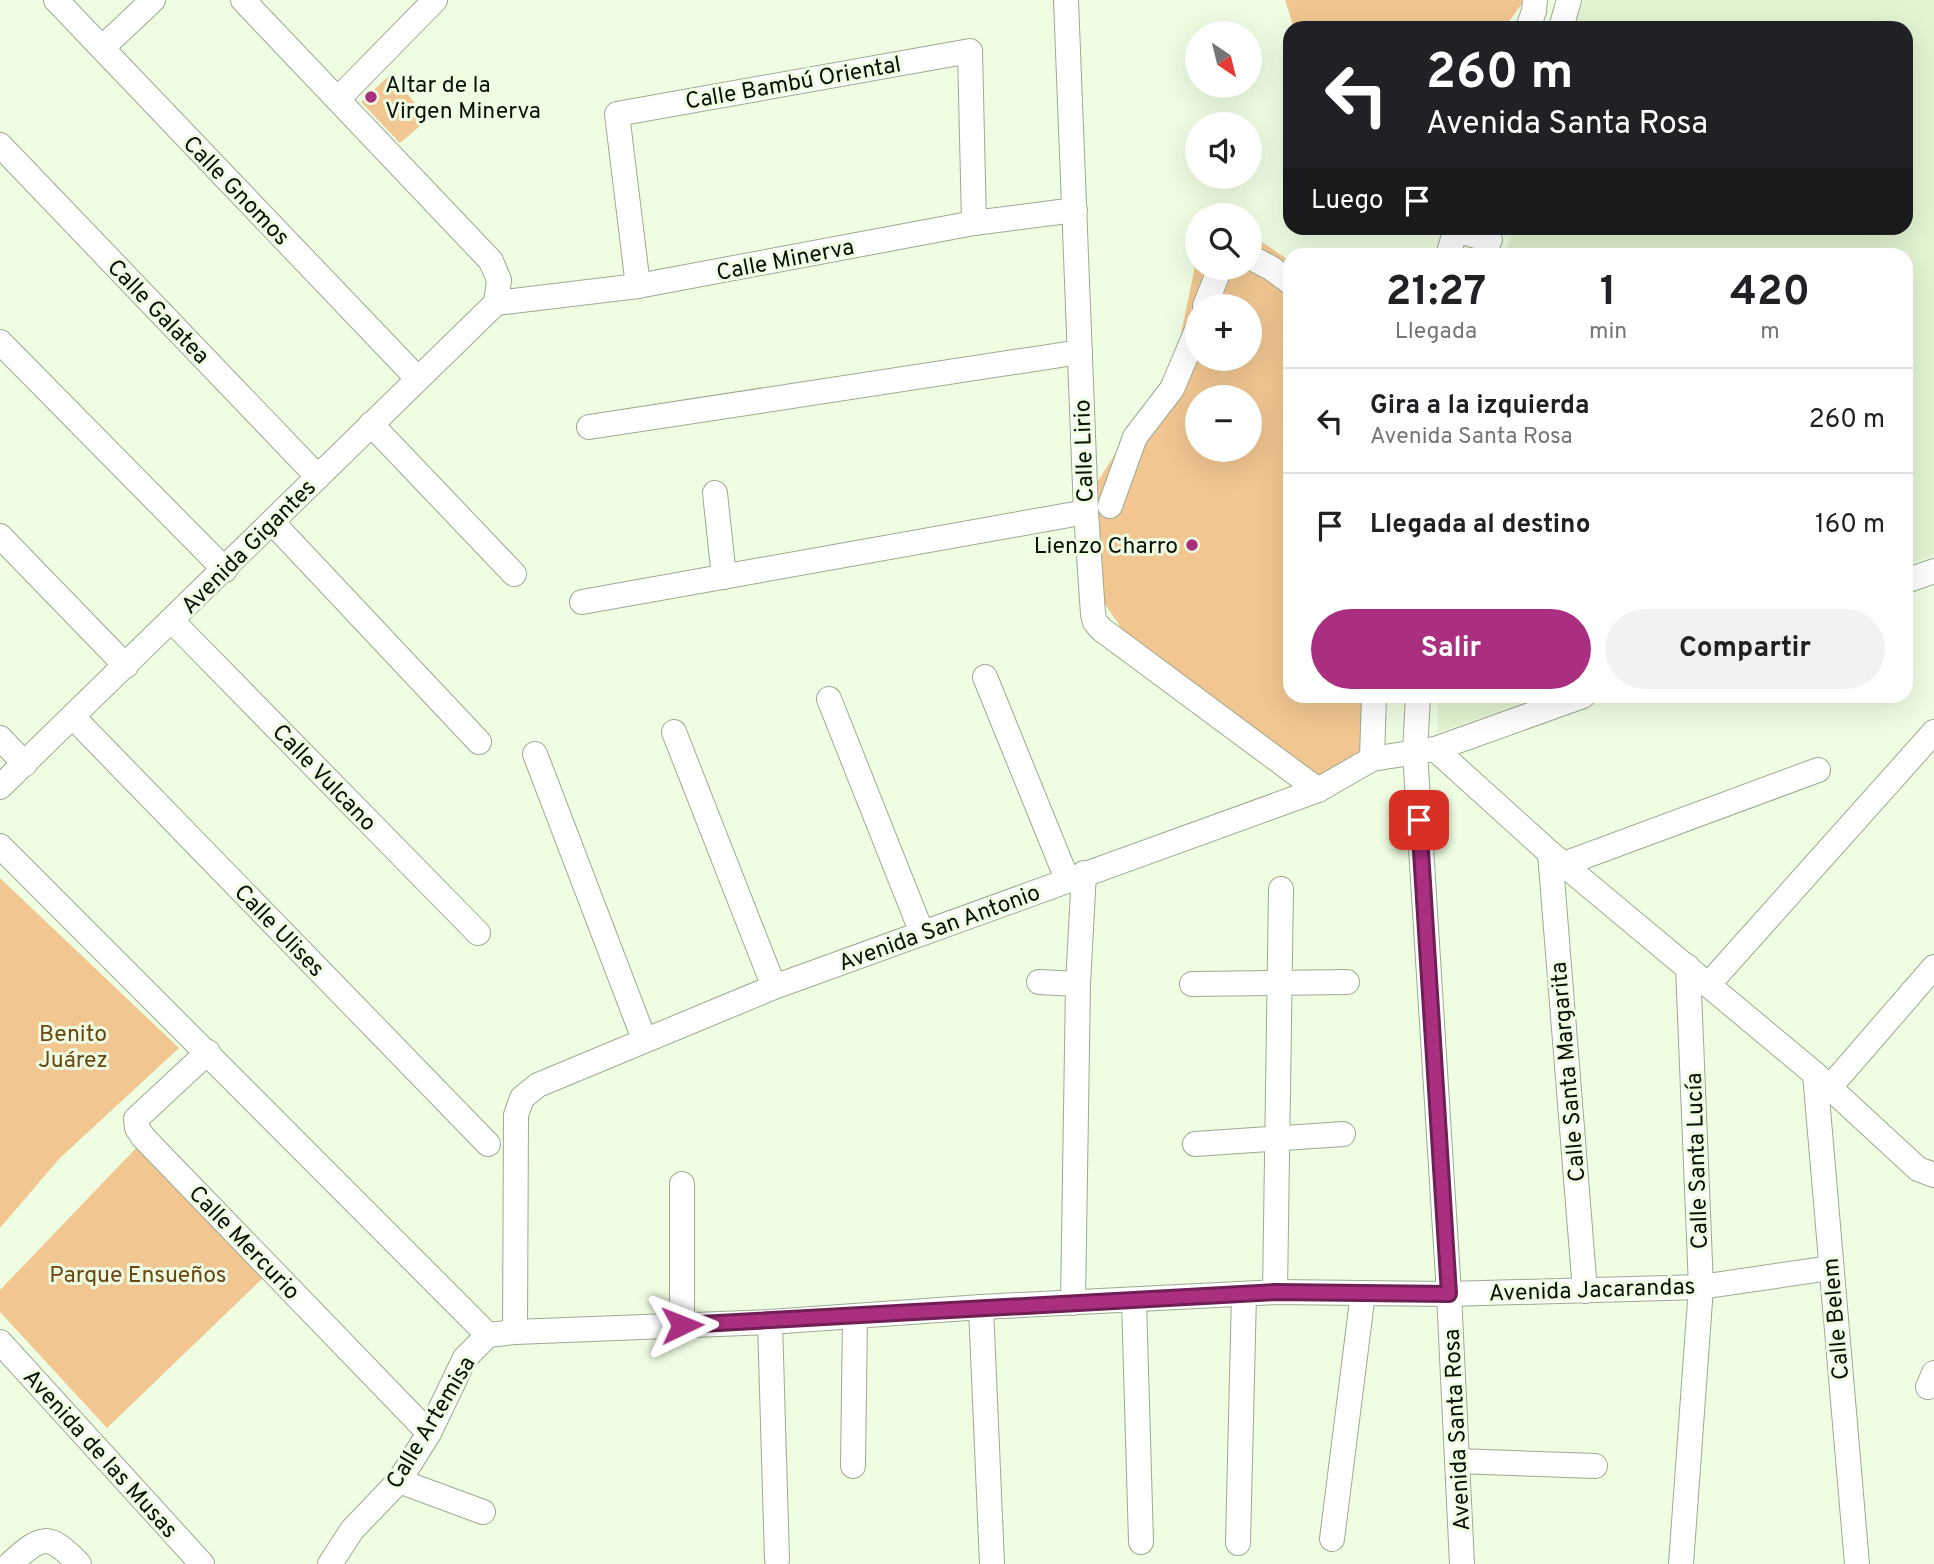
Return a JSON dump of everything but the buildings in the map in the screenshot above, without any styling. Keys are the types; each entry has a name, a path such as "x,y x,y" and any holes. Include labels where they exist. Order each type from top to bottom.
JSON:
{"street":[{"name":"Calle Gnomos","path":"56,0 418,379"},
{"path":"102,48 153,0"},
{"path":"243,0 491,261 499,280 496,303"},
{"name":"Calle Lirio","path":"1066,0 1086,512 1095,622 1318,790"},
{"path":"1531,21 1535,0"},
{"path":"1563,21 1569,0"},
{"path":"338,98 430,2"},
{"name":"Calle Bambú Oriental","path":"638,286 617,114 970,51 974,223"},
{"name":"Calle Galatea","path":"0,145 318,477"},
{"name":"Calle Minerva","path":"496,303 638,286 974,223 1074,211"},
{"path":"1472,235 1490,241"},
{"path":"1262,263 1283,277"},
{"name":"Avenida Gigantes","path":"0,787 496,303"},
{"path":"0,342 225,570"},
{"path":"589,427 1080,352"},
{"path":"1110,506 1135,437 1172,389 1185,358"},
{"path":"371,424 514,574"},
{"path":"715,493 724,577"},
{"path":"582,602 1086,512"},
{"path":"272,522 479,742"},
{"path":"0,536 126,666"},
{"path":"1913,578 1934,571"},
{"name":"Calle Vulcano","path":"172,621 478,933"},
{"path":"985,677 1075,876 1078,984 1073,1303"},
{"path":"829,699 922,933"},
{"path":"1372,759 1374,703"},
{"name":"Avenida Santa Rosa","path":"1419,703 1425,750 1462,1564"},
{"name":"Avenida San Antonio","path":"515,1332 516,1115 522,1098 538,1085 774,987 1318,790 1372,759 1425,750 1563,703"},
{"name":"Calle Ulises","path":"73,717 488,1144"},
{"path":"674,732 774,987"},
{"path":"1708,985 1934,733"},
{"path":"0,738 24,764"},
{"path":"1425,750 1823,1081 1918,1169 1934,1175"},
{"path":"535,754 644,1039"},
{"path":"1557,858 1818,771"},
{"path":"0,846 488,1335"},
{"name":"Calle Santa Margarita","path":"1557,858 1585,1291"},
{"path":"1275,1292 1281,889"},
{"name":"Calle Santa Lucía","path":"1681,1564 1701,1287 1688,967"},
{"path":"1823,1081 1934,967"},
{"path":"1039,982 1078,984"},
{"path":"1192,984 1347,982"},
{"name":"Calle Mercurio","path":"208,1052 136,1119 137,1128 429,1433"},
{"name":"Calle Belem","path":"1823,1081 1830,1268 1857,1564"},
{"path":"1195,1143 1343,1135"},
{"path":"682,1184 682,1325"},
{"name":"Avenida Jacarandas","path":"515,1332 770,1322 981,1307 1275,1292 1449,1294 1701,1287 1830,1268"},
{"path":"1332,1539 1363,1293"},
{"path":"1238,1543 1244,1294"},
{"path":"1134,1301 1141,1542"},
{"path":"981,1307 992,1564"},
{"path":"853,1466 855,1316"},
{"path":"770,1322 777,1559"},
{"name":"Calle Artemisa","path":"330,1564 352,1530 399,1480 429,1433 465,1358 488,1335 515,1332"},
{"name":"Avenida de las Musas","path":"0,1342 202,1564"},
{"path":"1457,1461 1595,1466"},
{"path":"399,1480 483,1512"},
{"path":"10,1564 30,1546 46,1541 64,1549 79,1564"}],"shaded area":[{"path":"1583,0 1934,0 1934,555 1913,562 1913,248 1507,248 1511,235 1913,235 1913,21 1576,21"},
{"path":"1438,703 1523,703 1437,733"}],"green space":[{"path":"1285,0 1525,0 1509,21 1292,21"},
{"path":"392,73 427,120 400,143 361,102"},
{"name":"Lienzo Charro","path":"1262,242 1283,256 1283,703 1363,703 1361,757 1313,782 1137,651 1098,594 1089,495 1176,358 1185,315 1185,371 1262,371 1262,294 1189,294 1192,280 1262,280"},
{"name":"Benito Juárez","path":"0,878 179,1048 59,1159 0,1228"},
{"name":"Parque Ensueños","path":"139,1145 265,1276 107,1428 0,1312 0,1290"}],"place":[{"name":"Altar de la Virgen Minerva","path":"371,97"},
{"name":"Lienzo Charro","path":"1192,545"}],"route":[{"path":"682,1325 1275,1292 1449,1294 1419,820"}]}
